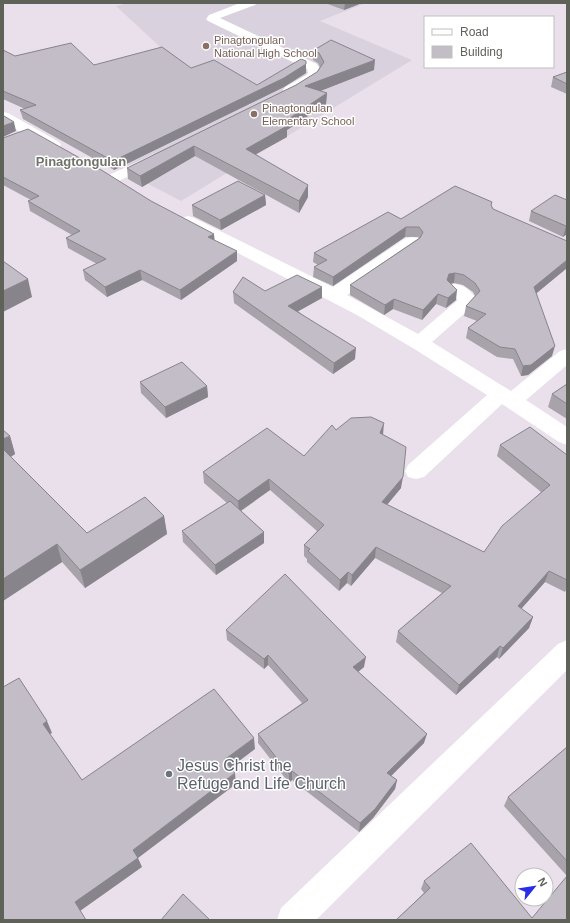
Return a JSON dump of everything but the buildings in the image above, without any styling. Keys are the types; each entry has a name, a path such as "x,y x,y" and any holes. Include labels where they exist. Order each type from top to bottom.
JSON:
{"street":[{"path":"251,3 212,19 307,64 312,67 315,73 311,78 277,97"},
{"path":"3,116 24,135 70,154"},
{"path":"114,178 163,153"},
{"path":"97,169 133,190"},
{"path":"172,213 240,249 334,295 419,343 507,397 567,437"},
{"path":"334,295 412,242"},
{"path":"419,343 468,301 464,294 455,289"},
{"path":"416,471 507,397 567,355"},
{"path":"292,920 567,652"}],"shaded area":[{"name":"Pinagtongulan Elementary School","path":"128,3 366,3 320,21 412,60 181,201 118,168 186,71 116,6"}],"place":[{"name":"Pinagtongulan National High School","path":"206,46"},
{"name":"Pinagtongulan Elementary School","path":"254,114"},
{"name":"Jesus Christ the Refuge and Life Church","path":"169,774"}],"district":[{"name":"Pinagtongulan","path":"81,161"}]}
